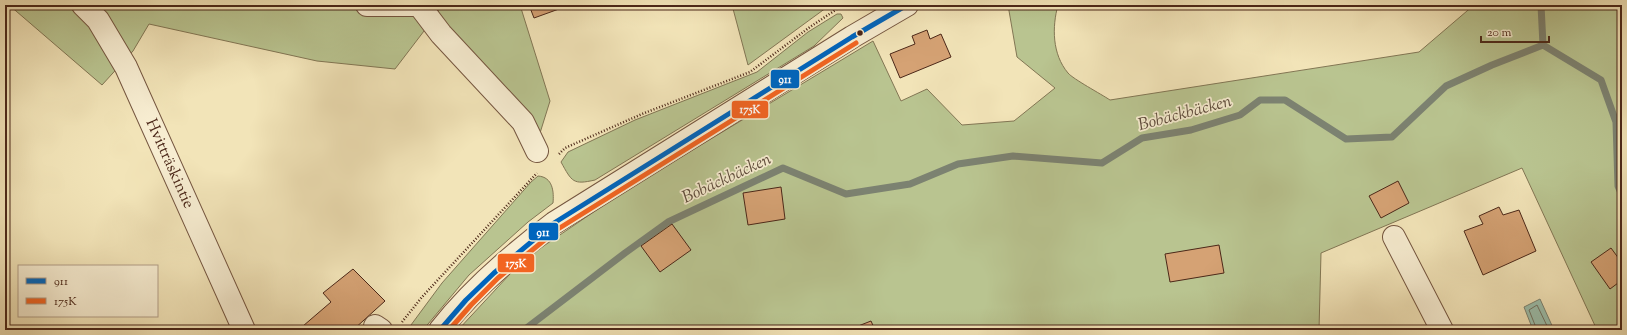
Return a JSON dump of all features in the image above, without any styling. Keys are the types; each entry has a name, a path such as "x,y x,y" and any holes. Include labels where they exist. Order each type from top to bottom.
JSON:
{"street":[{"name":"Hvitträskintie","path":"83,5 98,20 126,67 244,330"},
{"path":"367,5 420,5 441,34 523,122 544,159"},
{"path":"440,330 455,312 521,248 554,223 582,204 852,37 907,5"},
{"path":"1394,237 1442,330"}],"path":[{"path":"385,327 422,297 529,180 544,159 565,148 642,114 750,72 810,27 843,5"}],"green space":[{"path":"9,5 383,5 437,14 395,69 317,61 149,24 133,51 102,85"},
{"path":"440,5 520,5 550,101 540,133 437,14"},
{"path":"732,5 830,5 748,65"},
{"path":"1008,5 1058,5 1054,31 1056,49 1063,66 1071,76 1110,100 1419,52 1474,5 1622,5 1622,124 1617,127 1622,135 1622,330 1597,330 1522,168 1321,253 1319,330 458,330 523,260 623,192 873,41 901,101 927,89 962,125 1014,121 1055,88 1017,57"},
{"path":"837,14 841,14 843,18 814,46 595,180 577,182 571,178 561,162 568,152 635,120 757,72 808,32"},
{"path":"538,176 547,179 550,182 553,190 553,203 528,222 469,275 423,330 409,330 408,329 442,283 531,182"}],"water":[{"path":"1540,299 1554,330 1533,330 1524,307"}],"building":[{"path":"529,5 570,5 534,18"},
{"path":"927,30 930,39 941,34 951,57 900,78 890,54 915,44 912,36"},
{"path":"1398,181 1409,203 1381,218 1369,196"},
{"path":"781,187 785,219 748,225 743,193"},
{"path":"1499,207 1503,215 1519,210 1536,251 1483,275 1464,231 1483,224 1479,216"},
{"path":"672,224 691,250 660,272 641,246"},
{"path":"1219,245 1224,273 1170,282 1165,254"},
{"path":"1611,248 1622,263 1622,280 1610,289 1591,262"},
{"path":"353,269 385,301 353,330 307,330 303,326 331,302 323,293"},
{"path":"871,321 875,330 848,330"}],"waterway":[{"path":"1541,5 1543,45"},
{"name":"Bobäckbäcken","path":"524,330 668,222 783,168 846,194 910,184 958,164 1013,156 1102,163 1142,138 1191,130 1240,115 1260,100 1285,100 1346,139 1392,137 1446,86 1492,65 1543,45 1601,80 1616,122 1618,186 1622,195"}],"transit line":[{"name":"911","path":"440,330 466,300 494,273 554,223 852,37 907,5"},
{"name":"175K","path":"449,330 498,278 558,229 856,43"}]}
